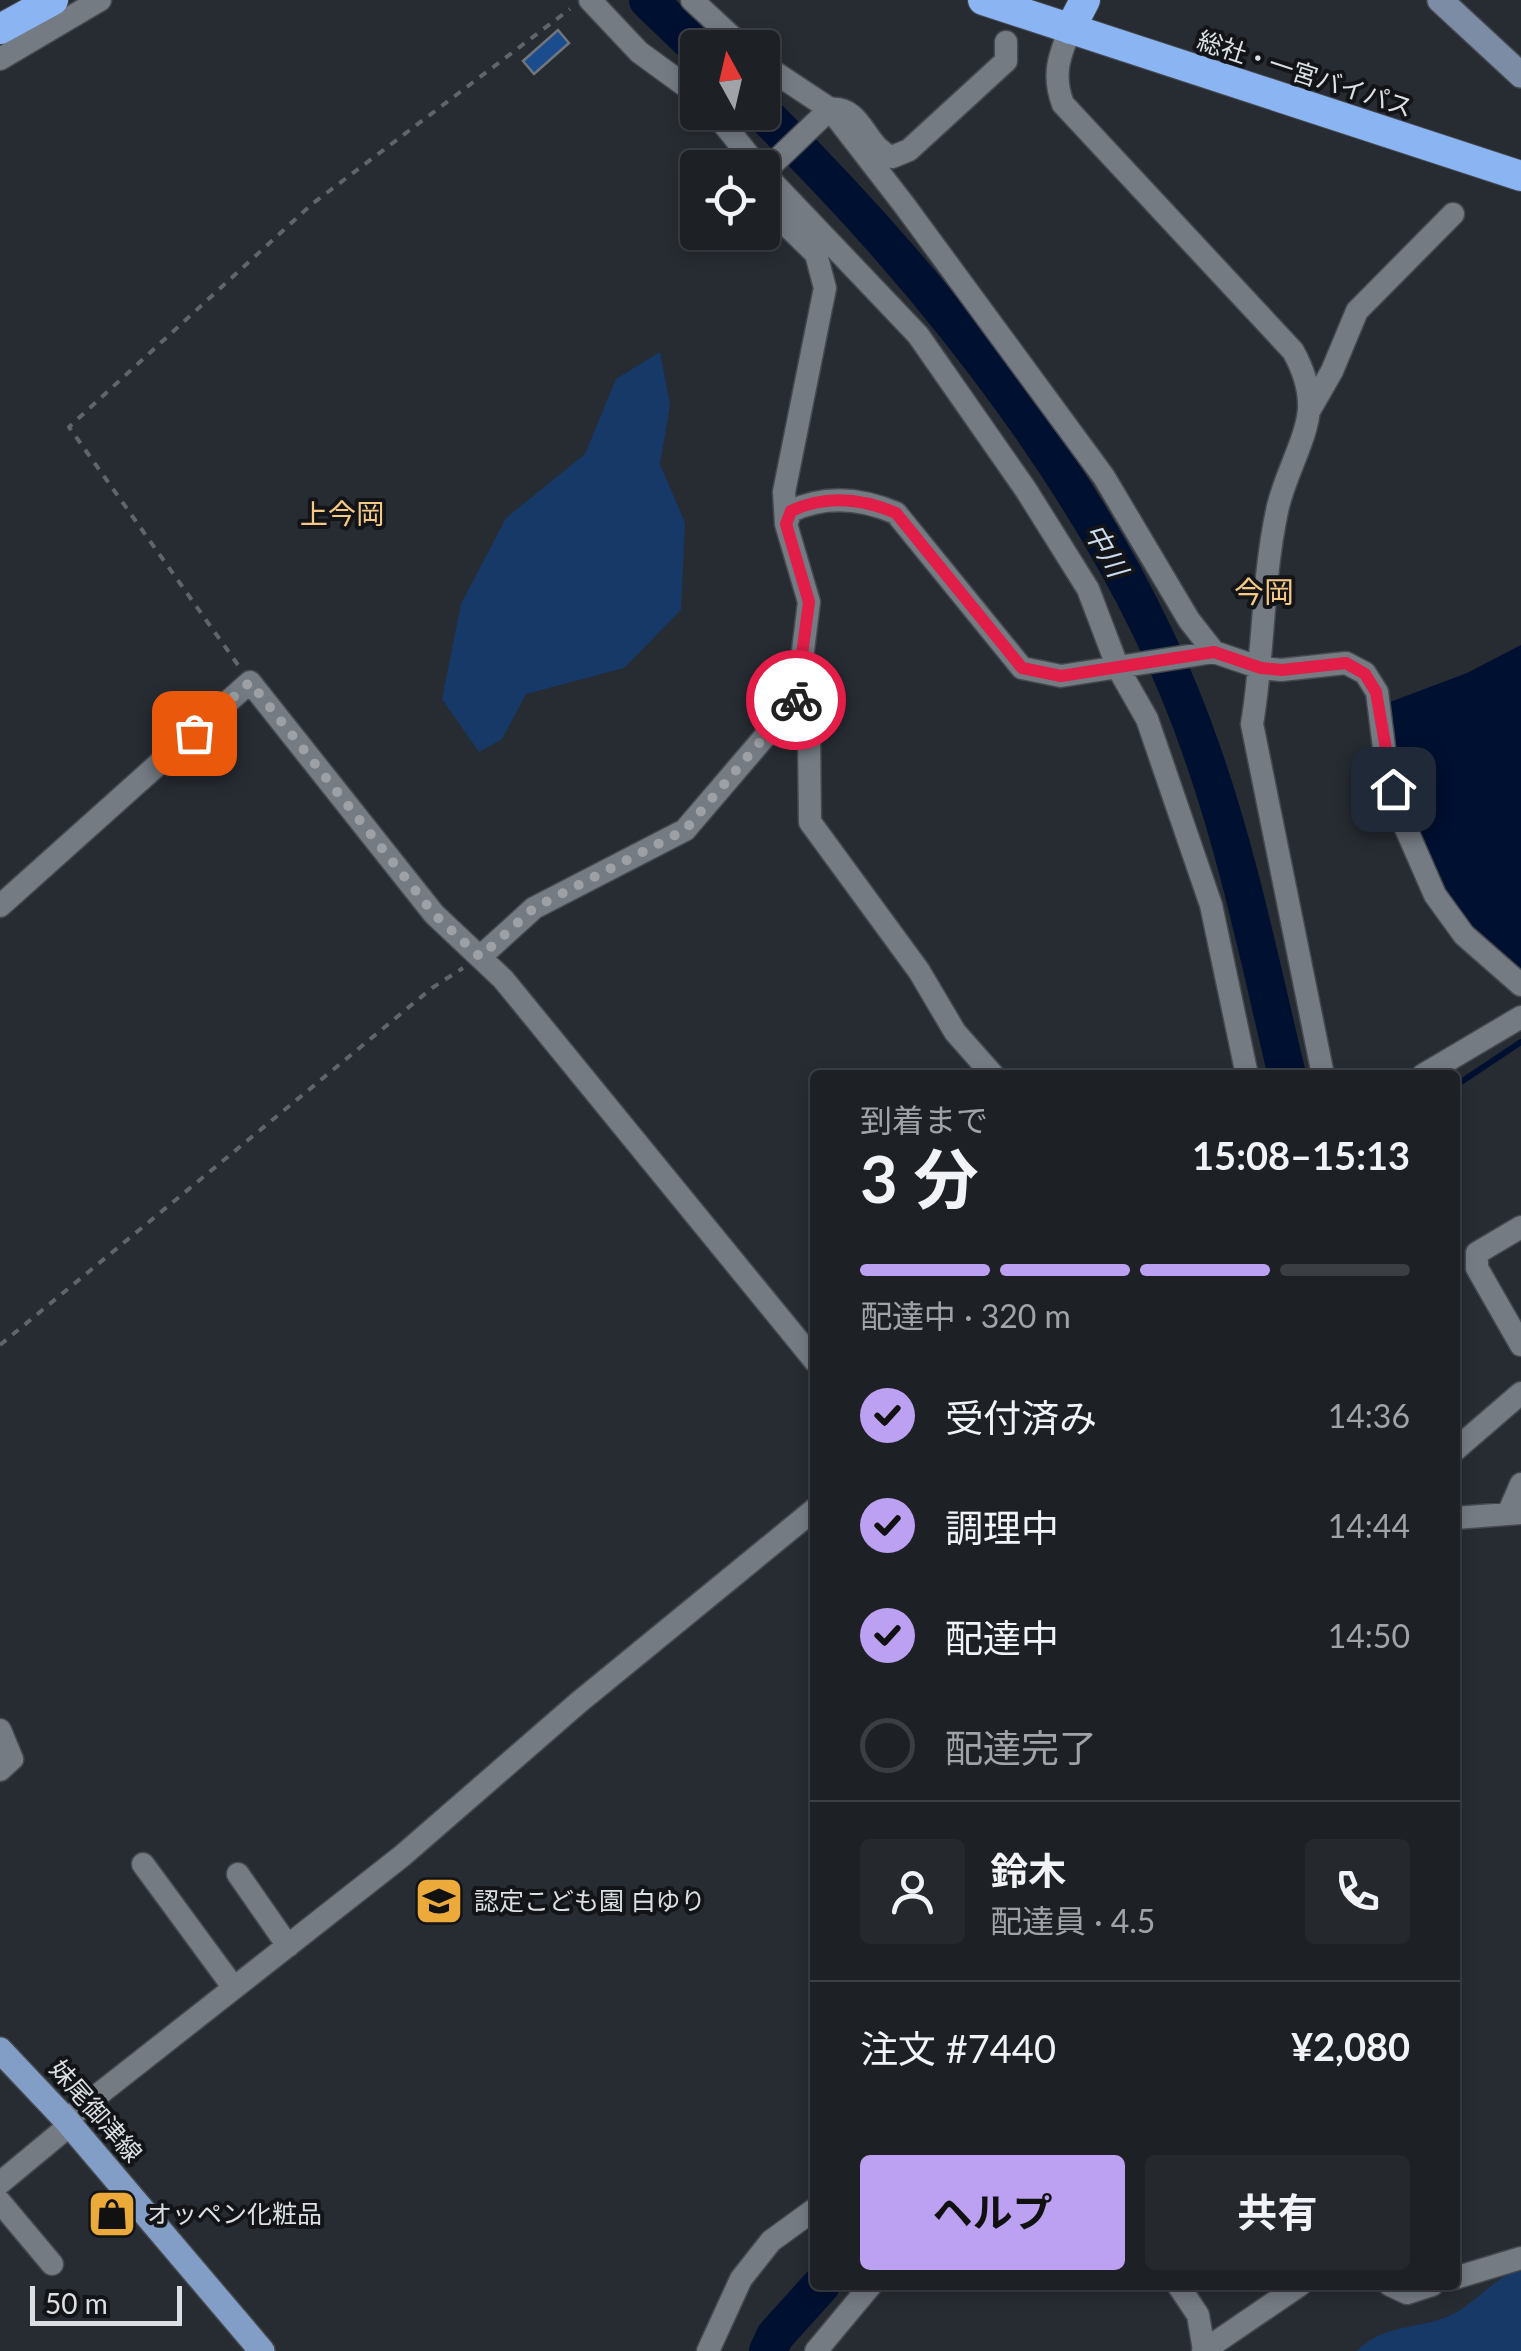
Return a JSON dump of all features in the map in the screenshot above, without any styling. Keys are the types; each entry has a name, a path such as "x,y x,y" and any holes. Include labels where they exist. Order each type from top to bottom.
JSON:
{"highway":[{"path":"0,29 53,0"},
{"name":"総社・一宮バイパス","path":"983,0 1078,10"},
{"name":"総社・一宮バイパス","path":"1008,0 1078,10 1521,176"}],"main road":[{"name":"妹尾御津線","path":"0,2050 68,2122 262,2351"}],"street":[{"path":"0,60 100,0"},
{"path":"692,0 724,30"},
{"path":"1440,0 1521,75"},
{"path":"580,4 680,82"},
{"path":"1078,10 1057,62 1055,84 1062,104 1293,351 1304,370 1309,411"},
{"path":"780,155 826,112 842,108 852,114 882,154 900,154 1006,61 1006,42"},
{"path":"780,78 826,112 1045,392 1104,476 1210,653"},
{"path":"730,130 747,150"},
{"path":"780,187 928,351 1026,490 1088,588 1118,668 1147,719 1211,905 1246,1070"},
{"path":"1322,1070 1252,724 1261,668 1264,591 1278,507 1309,411 1332,371 1358,311 1453,214"},
{"path":"780,219 816,254 824,288 784,492 786,524 809,602 797,699 809,734 810,822 920,971 954,1032 988,1070"},
{"path":"786,524 791,511 812,501 874,504 896,513 1022,668 1061,676 1210,653 1282,670 1346,663 1365,674 1376,692 1386,763 1400,815 1435,895 1464,935 1521,985"},
{"path":"0,906 250,682 434,914 503,979 810,1355"},
{"path":"480,957 534,908 685,830 797,699"},
{"path":"1432,1070 1521,1018"},
{"path":"1521,1227 1477,1254 1477,1268 1521,1346"},
{"path":"1460,1446 1521,1393"},
{"path":"1460,1518 1514,1513 1521,1484"},
{"path":"0,2183 68,2122 402,1856 578,1704 810,1513"},
{"path":"0,1730 12,1759 0,1770"},
{"path":"143,1864 234,1988"},
{"path":"238,1874 288,1946"},
{"path":"0,2202 52,2264"},
{"path":"708,2351 740,2279 771,2241 810,2213"},
{"path":"1460,2276 1521,2258"},
{"path":"816,2351 867,2290"},
{"path":"1181,2290 1198,2316 1203,2351 1293,2290"}],"path":[{"path":"250,682 69,427 312,204 580,4"},
{"path":"0,1346 432,988 480,957"}],"shaded area":[{"path":"660,352 670,405 660,464 685,523 681,610 624,668 526,694 502,739 479,752 442,699 461,604 506,518 585,454 616,379"},
{"path":"1521,645 1521,974 1464,922 1424,856 1399,780 1390,702 1467,673"},
{"path":"1521,2268 1521,2351 1357,2351 1380,2335 1457,2312"}],"building":[{"path":"558,30 569,43 534,74 523,61"}],"waterway":[{"name":"中川","path":"648,0 680,31"},
{"name":"中川","path":"779,130 894,252 958,328 1074,491 1124,576 1167,664 1202,752 1249,912 1286,1070"},
{"path":"1460,1083 1521,1042"},
{"name":"中川","path":"768,2351 775,2336 816,2290"}],"way so far":[{"path":"194,733 250,682 434,914 480,957 534,908 685,830 796,700"}],"place":[{"name":"認定こども園 白ゆり","path":"439,1901"},
{"name":"オッペン化粧品","path":"112,2214"}],"district":[{"name":"上今岡","path":"342,514"},
{"name":"今岡","path":"1264,593"}],"route":[{"path":"796,700 809,630 809,602 786,524 791,511 812,501 874,504 896,513 1022,668 1061,676 1214,652 1261,668 1282,670 1346,663 1365,674 1376,692 1393,789"}]}
